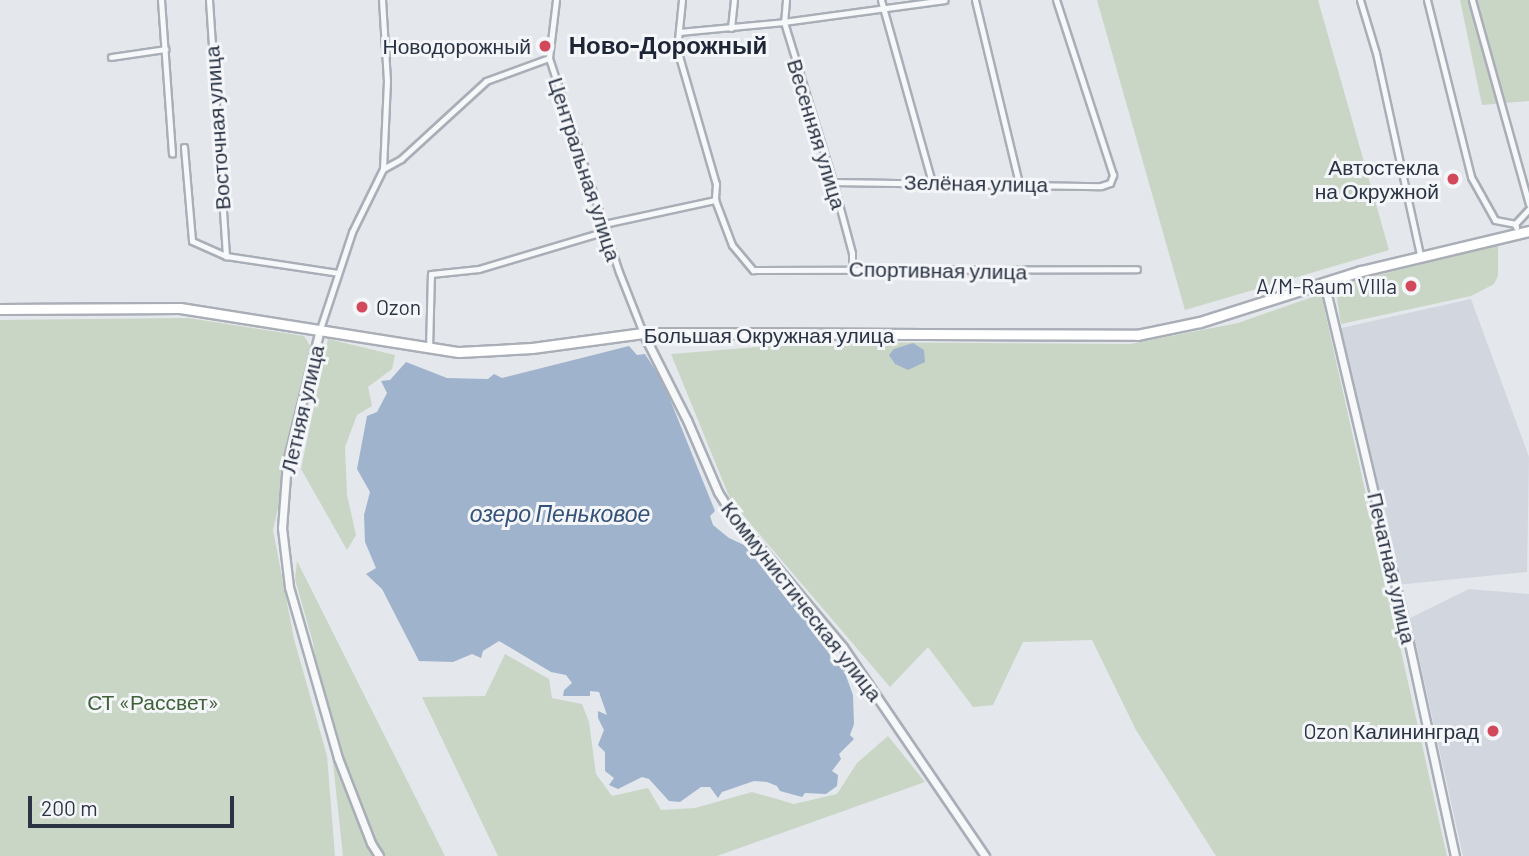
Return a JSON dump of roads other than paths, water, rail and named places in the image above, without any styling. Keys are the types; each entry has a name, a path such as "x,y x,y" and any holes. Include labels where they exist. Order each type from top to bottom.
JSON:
{"main road":[{"name":"Большая Окружная улица","path":"0,309 180,308 429,349 491,352 643,333 1137,335 1200,322 1324,282 1517,229 1529,231"}],"street":[{"path":"161,0 172,154"},
{"name":"Восточная улица","path":"209,0 226,256"},
{"name":"Летняя улица","path":"379,856 371,843 338,758 289,587 282,528 287,462 320,329 352,232 383,169 387,81 382,0"},
{"name":"Центральная улица","path":"556,0 549,58 643,333"},
{"path":"429,349 429,277 436,273 479,270 605,228 715,200 716,184 677,49 682,0"},
{"path":"731,28 734,0"},
{"name":"Весенняя улица","path":"786,0 783,22 833,182 852,253 852,268"},
{"path":"881,0 881,10 932,183"},
{"path":"679,33 945,0"},
{"path":"975,0 1019,183"},
{"name":"Зелёная улица","path":"833,182 1101,186 1110,183 1114,175 1056,0"},
{"path":"1360,0 1376,53 1420,255"},
{"path":"1427,0 1471,177 1495,220 1517,229 1529,207 1472,0"},
{"path":"111,57 165,49"},
{"path":"383,169 401,159 485,81 549,58"},
{"path":"184,147 192,241 226,256 338,273"},
{"name":"Спортивная улица","path":"715,200 724,228 742,260 753,270 770,272 952,267 1000,271 1138,269"},
{"name":"Печатная улица","path":"1324,282 1405,625 1455,856"},
{"name":"Коммунистическая улица","path":"643,333 687,420 718,492 732,514 843,647 985,856"}],"water":[{"path":"913,343 924,350 925,362 908,370 895,364 889,355 894,349"},
{"name":"озеро Пеньковое","path":"629,346 637,355 645,354 663,382 715,511 710,516 713,525 729,538 744,545 785,588 831,648 830,657 834,665 848,666 845,673 853,695 854,724 850,735 854,739 839,754 841,759 832,771 838,775 837,786 826,794 805,793 802,797 780,791 777,786 767,782 754,781 722,792 718,798 710,787 701,787 680,802 669,801 649,779 642,777 618,789 609,785 614,778 605,771 605,752 598,745 604,730 598,718 598,711 607,715 599,692 590,691 590,696 563,696 564,690 572,683 566,675 551,672 499,641 483,651 481,658 472,654 453,662 419,661 382,589 366,574 376,568 365,542 364,515 370,492 357,469 367,416 377,412 387,393 381,381 390,380 406,362 447,378 488,379 494,374 502,378"}],"place":[{"name":"Новодорожный","path":"545,46"},
{"name":"Автостекла на Окружной","path":"1453,179"},
{"name":"A/M-Raum VIIIa","path":"1411,286"},
{"name":"Ozon","path":"362,307"},
{"name":"Ozon Калининград","path":"1493,731"}],"district":[{"name":"Ново-Дорожный","path":"668,45"}],"park label":[{"name":"СТ «Рассвет»","path":"153,702"}]}
